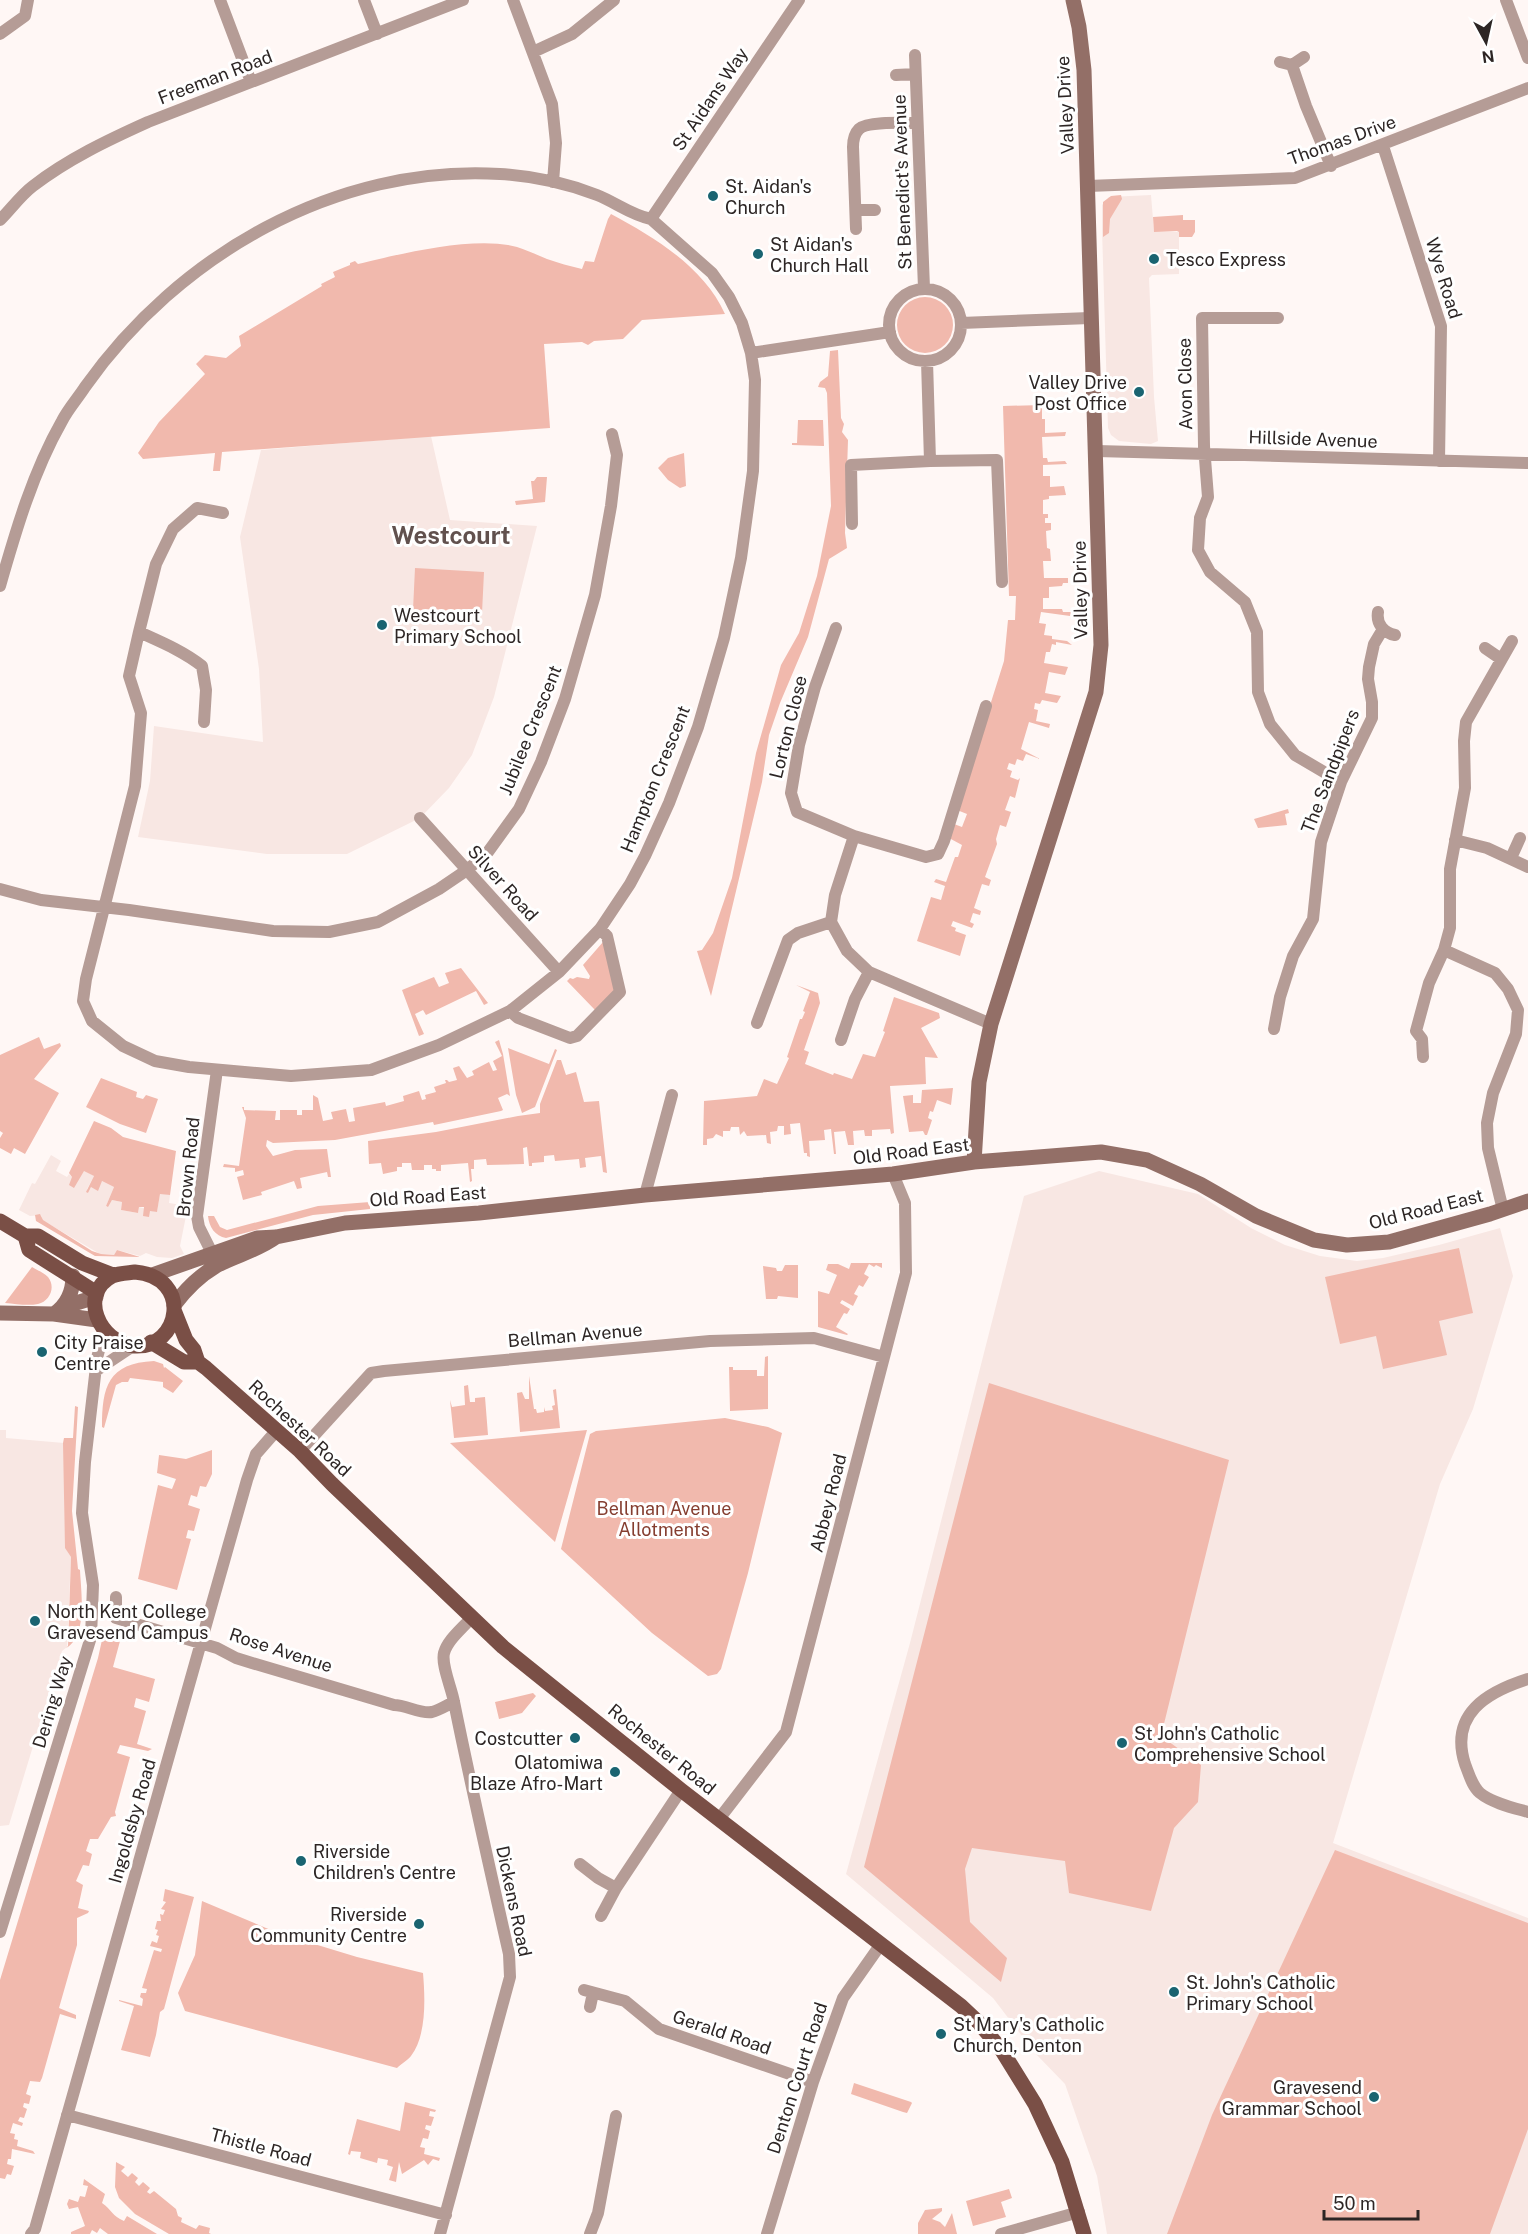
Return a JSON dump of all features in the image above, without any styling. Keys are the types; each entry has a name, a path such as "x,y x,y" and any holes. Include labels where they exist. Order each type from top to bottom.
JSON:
{"main road":[{"name":"Valley Drive","path":"974,1162 979,1082 991,1024 1096,692 1101,645 1084,69 1073,0"},
{"name":"Old Road East","path":"152,1275 215,1259 257,1238 276,1237 345,1223 479,1213 645,1195 893,1174 974,1162 1101,1152 1147,1160 1200,1184 1256,1216 1314,1240 1347,1245 1389,1242 1528,1201"},
{"path":"0,1221 25,1236 38,1236 82,1263 113,1275 135,1272 152,1275 162,1281 186,1340 195,1350 198,1362"},
{"path":"25,1236 29,1250 73,1276 97,1295"},
{"name":"Old Road East","path":"174,1308 215,1259"},
{"path":"101,1326 97,1295 105,1281 113,1275"},
{"path":"58,1310 70,1293 73,1276"},
{"path":"0,1313 58,1310 97,1295"},
{"path":"58,1310 101,1326 118,1342 133,1346 151,1342 165,1332 172,1320 174,1308"},
{"name":"Rochester Road","path":"151,1342 184,1362 198,1362 300,1451 503,1647 681,1790 961,2006 1001,2049 1035,2104 1062,2162 1084,2234"}],"street":[{"path":"0,34 24,16 28,0"},
{"path":"220,0 251,82"},
{"path":"364,0 377,34"},
{"name":"Freeman Road","path":"0,220 31,187 85,152 148,122 463,0"},
{"path":"513,0 550,99 556,143 552,182"},
{"path":"533,52 569,36 614,0"},
{"name":"St Aidans Way","path":"651,219 800,0"},
{"path":"1506,0 1528,58"},
{"name":"St Benedict's Avenue","path":"915,55 924,288"},
{"path":"1304,57 1286,64 1331,166"},
{"name":"St Benedict's Avenue","path":"896,75 915,74"},
{"name":"Thomas Drive","path":"1088,186 1295,178 1383,146 1528,88"},
{"path":"856,230 853,147 856,132 867,125 917,123"},
{"name":"Wye Road","path":"1383,146 1441,323 1439,461"},
{"path":"0,586 24,508 42,461 62,420 102,364 150,310 183,280 236,244 282,219 332,199 381,185 464,173 521,176 552,182 598,196 632,213 651,219"},
{"path":"856,210 875,210"},
{"name":"Hampton Crescent","path":"222,513 197,508 173,529 156,564 129,676 141,713 135,786 86,979 83,1001 92,1021 123,1046 155,1061 217,1070 291,1076 371,1070 439,1045 510,1011 558,972 600,929 633,878 660,825 685,764 713,682 741,558 752,479 755,380 751,353 736,310 719,281 703,263 651,219"},
{"name":"St Benedict's Avenue","path":"890,332 890,315 895,305 907,294 924,288 936,290 951,300 957,309 961,323"},
{"name":"Avon Close","path":"1278,318 1201,312 1208,497 1200,518 1198,550 1210,572 1245,602 1257,632 1258,692 1270,724 1295,756 1341,782"},
{"path":"751,353 890,332 893,342 904,354 913,359 927,361 939,359 950,350 958,338 961,323 1090,318"},
{"path":"927,361 930,461"},
{"name":"Jubilee Crescent","path":"0,889 41,900 273,931 328,932 378,922 439,889 467,870 488,852 519,809 541,762 565,699 595,595 612,506 616,459 612,434"},
{"name":"Hillside Avenue","path":"1097,451 1528,463"},
{"path":"852,524 851,465 997,460 1002,582"},
{"path":"1378,612 1378,620 1383,628 1395,635"},
{"name":"Lorton Close","path":"836,628 815,687 799,745 791,793 797,812 854,836 926,857 938,854 986,706"},
{"name":"The Sandpipers","path":"1274,1029 1280,997 1293,956 1313,919 1321,842 1341,782 1367,733 1372,718 1369,667 1374,644 1383,628"},
{"path":"139,632 171,646 202,666 206,690 204,722"},
{"path":"1423,1057 1422,1040 1416,1031 1429,983 1444,950 1451,921 1449,871 1465,785 1466,722 1512,641"},
{"path":"1485,648 1501,659"},
{"name":"Silver Road","path":"420,818 558,972"},
{"path":"854,836 835,895 831,922 847,951 869,972 991,1024"},
{"path":"1510,858 1520,838"},
{"path":"1455,840 1487,848 1528,867"},
{"path":"757,1023 788,940 798,933 831,922"},
{"path":"510,1011 518,1018 570,1038 577,1036 620,992 607,937 600,929"},
{"path":"1444,950 1495,973 1508,988 1518,1010 1516,1034 1492,1097 1486,1126 1490,1155 1503,1210"},
{"path":"841,1040 858,991 869,972"},
{"name":"Brown Road","path":"215,1259 199,1227 197,1216 217,1070"},
{"path":"645,1195 672,1095"},
{"name":"Abbey Road","path":"719,1819 786,1732 906,1269 904,1199 896,1186 893,1174"},
{"name":"Dering Way","path":"0,1932 91,1637 93,1585 82,1513 85,1462 101,1326"},
{"name":"Bellman Avenue","path":"300,1451 372,1373 384,1371 710,1341 814,1338 884,1357"},
{"path":"97,1370 133,1346"},
{"name":"Ingoldsby Road","path":"35,2232 254,1460 277,1430"},
{"name":"Rose Avenue","path":"116,1598 116,1618 201,1643 252,1663 394,1705 430,1712 454,1702"},
{"name":"Dickens Road","path":"440,2234 510,1971 509,1957 454,1702 444,1665 444,1654 454,1636 472,1617"},
{"path":"1528,1679 1500,1688 1481,1702 1466,1722 1462,1740 1464,1761 1478,1791 1488,1798 1528,1812"},
{"path":"602,1916 616,1888 681,1790"},
{"path":"580,1864 616,1888"},
{"name":"Denton Court Road","path":"767,2234 813,2082 843,1998 881,1944"},
{"name":"Gerald Road","path":"590,2007 588,1992 625,2001 659,2029 813,2082"},
{"name":"Thistle Road","path":"67,2115 446,2215"},
{"path":"590,2234 597,2215 616,2116"},
{"path":"1001,2234 1079,2212"}],"shaded area":[{"path":"1151,195 1154,231 1179,232 1179,274 1152,275 1149,278 1158,441 1151,444 1119,441 1111,435 1108,428 1102,205 1109,197"},
{"name":"Westcourt Primary School","path":"431,436 450,520 537,526 494,697 472,755 449,788 420,818 347,854 267,854 138,837 150,781 154,726 263,742 259,669 240,537 261,450"},
{"path":"51,1155 61,1161 56,1171 67,1177 69,1174 72,1177 84,1170 94,1176 87,1189 88,1193 91,1187 102,1181 114,1187 107,1207 112,1200 122,1202 121,1210 138,1213 139,1207 157,1212 160,1193 170,1195 169,1203 188,1206 180,1246 184,1254 172,1258 157,1257 146,1253 140,1256 117,1250 114,1255 100,1254 42,1220 41,1215 30,1216 19,1210 32,1183 35,1184"},
{"name":"St John's Catholic Comprehensive School","path":"1099,1171 1198,1194 1251,1228 1285,1245 1320,1256 1357,1261 1383,1258 1500,1228 1513,1276 1473,1409 1440,1484 1333,1843 1528,1918 1528,2234 1107,2234 1097,2176 1065,2084 1035,2053 993,1998 846,1874 910,1643 1024,1196"},
{"name":"North Kent College Gravesend Campus","path":"0,1430 6,1430 6,1438 64,1443 65,1536 66,1549 71,1557 67,1647 62,1651 9,1825 0,1826"}],"green space":[{"path":"1121,195 1122,199 1110,219 1109,233 1103,237 1103,202 1111,196"},
{"path":"611,214 660,243 691,268 716,297 725,314 642,320 623,339 594,341 588,345 582,342 544,344 550,428 222,452 220,471 213,471 215,453 143,459 138,453 159,422 205,374 196,364 205,355 226,358 241,346 239,336 322,286 321,284 335,277 333,272 350,263 355,261 358,264 438,247 480,243 517,247 582,269 585,261 594,262"},
{"path":"1183,215 1183,220 1195,220 1195,232 1192,237 1179,237 1177,231 1154,232 1153,217"},
{"path":"919,297 931,297 941,301 949,309 953,325 949,341 941,349 931,353 919,353 909,349 901,341 897,331 897,319 901,309 909,301"},
{"path":"838,350 841,418 844,424 842,432 848,440 845,533 847,548 829,559 808,637 769,735 762,782 711,996 697,951 702,950 713,933 732,878 756,753 781,665 799,633 817,576 831,506 827,393 825,388 818,387 820,382 828,376 830,351"},
{"path":"1042,405 1045,433 1066,432 1065,436 1042,437 1043,458 1047,458 1048,462 1065,461 1067,464 1043,465 1043,476 1050,476 1050,487 1064,486 1066,495 1049,496 1049,499 1043,500 1043,514 1048,514 1045,523 1051,523 1051,530 1046,531 1047,548 1050,549 1051,561 1043,561 1044,578 1068,578 1068,583 1063,583 1062,586 1049,587 1049,598 1043,598 1043,609 1062,609 1063,612 1071,612 1070,616 1041,612 1039,623 1046,624 1044,635 1052,636 1052,639 1067,641 1072,645 1056,642 1056,645 1052,644 1050,652 1046,652 1044,663 1068,667 1065,675 1049,672 1045,693 1061,696 1057,703 1042,700 1040,704 1035,703 1034,709 1038,710 1036,721 1050,724 1049,728 1029,722 1021,749 1040,759 1026,754 1023,761 1017,759 1015,765 1009,763 1007,769 1012,771 1010,777 1018,780 1020,778 1015,798 1010,796 1005,810 1011,812 1006,827 1000,825 997,844 985,877 991,880 989,886 982,884 974,908 981,911 980,915 973,913 970,922 974,924 972,928 953,921 951,926 956,928 955,931 966,935 960,956 917,941 931,897 941,900 945,886 934,882 936,879 946,882 962,845 949,838 954,824 962,827 967,814 957,810 1004,661 1008,620 1015,620 1016,596 1009,596 1003,406"},
{"path":"798,420 823,420 824,446 792,445 792,443 797,443"},
{"path":"684,453 686,486 680,488 668,480 658,468 668,458"},
{"path":"537,477 547,477 545,502 516,505 515,501 533,499 531,481"},
{"path":"415,568 484,572 482,613 413,610"},
{"path":"1288,809 1289,813 1285,814 1287,825 1258,828 1254,819"},
{"path":"603,942 616,989 595,1010 567,981 577,977 589,979 590,976 583,965"},
{"path":"461,968 488,1003 484,1005 476,991 426,1015 423,1010 415,1014 424,1034 419,1036 402,990 434,977 439,987 449,983 445,973"},
{"path":"796,985 818,993 820,1003 804,1050 809,1052 805,1064 833,1075 834,1073 852,1079 863,1054 875,1057 885,1032 883,1031 894,997 939,1013 940,1018 921,1028 938,1058 925,1057 926,1084 890,1086 894,1133 891,1134 890,1129 872,1130 872,1136 865,1136 864,1130 853,1131 854,1145 848,1145 845,1131 834,1132 836,1154 834,1154 831,1129 824,1130 825,1140 809,1141 810,1157 807,1156 807,1153 804,1153 800,1123 790,1124 791,1134 784,1135 784,1126 778,1126 777,1131 770,1132 771,1144 767,1143 766,1135 747,1136 744,1131 740,1135 739,1127 731,1127 730,1131 723,1131 723,1137 716,1134 713,1138 707,1139 707,1145 703,1145 704,1101 757,1096 764,1079 777,1084 789,1058 787,1057 800,1019 805,1012 803,1011 810,992"},
{"path":"39,1037 44,1049 60,1043 61,1046 34,1079 59,1093 25,1154 14,1148 11,1154 0,1148 0,1138 3,1133 0,1131 0,1055"},
{"path":"499,1040 510,1096 507,1094 498,1098 503,1110 501,1111 434,1125 433,1122 335,1140 273,1143 267,1140 266,1146 273,1156 295,1150 327,1149 331,1177 328,1177 327,1172 300,1178 302,1188 297,1189 294,1181 261,1192 262,1195 243,1200 237,1177 244,1175 243,1170 235,1172 235,1168 223,1167 224,1164 239,1166 246,1118 242,1107 244,1110 276,1111 275,1120 280,1120 280,1110 297,1110 297,1115 302,1115 302,1110 313,1110 313,1095 318,1098 323,1121 333,1119 331,1112 346,1109 349,1122 355,1121 353,1108 385,1102 386,1106 404,1101 403,1096 419,1091 422,1100 426,1099 425,1095 436,1092 434,1087 446,1083 445,1080 449,1082 457,1080 453,1068 459,1066 467,1078 474,1075 472,1071 489,1062 493,1071 497,1070 493,1061 502,1056 495,1042"},
{"path":"508,1048 549,1064 555,1049 557,1050 535,1107 522,1113 516,1095"},
{"path":"557,1060 561,1060 566,1075 576,1072 584,1102 599,1101 607,1173 603,1172 601,1156 585,1158 586,1167 580,1168 579,1159 555,1161 554,1155 544,1156 544,1162 532,1163 532,1166 529,1166 527,1147 523,1148 524,1164 487,1165 486,1159 474,1160 470,1182 468,1163 441,1165 441,1171 436,1171 432,1169 432,1165 424,1165 424,1170 412,1170 411,1163 402,1163 402,1167 397,1167 397,1171 383,1174 381,1163 369,1164 368,1141 436,1132 540,1113 540,1104"},
{"path":"101,1078 137,1092 136,1097 143,1099 146,1095 158,1099 146,1133 120,1124 86,1107"},
{"path":"953,1088 951,1105 937,1100 933,1112 930,1111 928,1118 932,1120 927,1135 923,1131 909,1132 903,1096 913,1095 913,1103 921,1103 922,1090"},
{"path":"94,1121 111,1128 123,1137 176,1151 170,1195 160,1194 157,1212 150,1211 149,1217 143,1216 144,1207 139,1207 138,1213 121,1210 122,1202 112,1200 108,1207 106,1206 114,1187 102,1181 98,1191 91,1187 88,1193 86,1192 94,1176 84,1171 74,1188 69,1185 72,1177 69,1173"},
{"path":"370,1202 370,1209 313,1215 226,1238 213,1230 208,1216 214,1216 220,1227 227,1230 318,1206"},
{"path":"40,1214 43,1220 92,1251 114,1255 117,1250 140,1257 95,1256 36,1221 35,1215"},
{"path":"1459,1248 1473,1313 1439,1321 1447,1355 1383,1369 1376,1336 1340,1344 1325,1277"},
{"path":"851,1263 882,1263 882,1268 869,1264 864,1274 869,1277 863,1287 859,1285 854,1294 858,1296 853,1306 842,1300 840,1303 850,1309 847,1314 844,1313 836,1327 847,1335 818,1327 818,1291 829,1294 837,1275 826,1270 828,1264 838,1264 849,1269"},
{"path":"785,1265 798,1265 798,1298 778,1296 777,1299 766,1299 763,1266 782,1271"},
{"path":"32,1267 50,1281 52,1289 49,1297 34,1305 5,1303"},
{"path":"768,1356 768,1409 730,1411 729,1367 733,1367 733,1370 757,1370 757,1376 764,1376 765,1357"},
{"path":"154,1361 163,1364 164,1368 183,1381 173,1393 163,1387 163,1382 130,1378 128,1382 116,1385 104,1428 102,1427 106,1389 117,1372 139,1363"},
{"path":"529,1376 534,1409 537,1413 544,1412 544,1407 545,1411 553,1410 552,1406 555,1405 553,1390 556,1389 560,1428 520,1432 517,1393 522,1392 525,1399 529,1399"},
{"path":"989,1383 1229,1460 1161,1736 1201,1765 1198,1802 1174,1828 1151,1911 1069,1893 1065,1861 972,1848 965,1869 970,1922 1007,1958 1001,1982 864,1867"},
{"path":"468,1385 470,1402 475,1402 475,1398 485,1397 488,1435 454,1438 450,1400 452,1407 465,1405 464,1386"},
{"path":"75,1406 78,1407 72,1511 78,1569 80,1570 82,1613 78,1634 73,1642 66,1648 68,1646 71,1557 65,1548 63,1443 64,1438 73,1438"},
{"name":"Bellman Avenue Allotments","path":"725,1418 768,1427 782,1433 748,1573 721,1669 717,1674 708,1676 652,1633 561,1549 590,1434 596,1431"},
{"path":"587,1430 555,1542 450,1443"},
{"path":"212,1450 212,1474 206,1487 200,1486 197,1497 191,1495 188,1505 200,1509 194,1531 188,1530 186,1538 191,1539 177,1590 138,1579 158,1485 172,1489 176,1479 157,1473 159,1455 186,1459"},
{"path":"107,1629 123,1630 113,1667 155,1679 149,1702 136,1698 134,1707 146,1711 137,1744 152,1749 148,1751 120,1745 117,1753 130,1757 115,1812 116,1816 111,1817 98,1839 90,1839 86,1851 92,1854 89,1866 83,1865 76,1881 83,1885 78,1908 89,1911 77,1918 77,1945 59,2008 76,2015 76,2019 60,2014 42,2078 40,2082 30,2081 26,2094 31,2096 29,2104 24,2103 23,2107 27,2109 24,2118 20,2117 18,2121 23,2123 22,2126 13,2123 10,2133 15,2134 14,2139 18,2140 17,2146 33,2151 35,2154 12,2149 11,2159 8,2159 7,2164 14,2166 11,2175 7,2174 5,2179 0,2178 0,1980 98,1658 104,1631"},
{"path":"533,1693 536,1696 522,1713 499,1719 495,1702"},
{"path":"135,1837 122,1884 112,1882 123,1852"},
{"name":"Gravesend Grammar School","path":"1335,1850 1528,1923 1528,2129 1490,2234 1167,2234 1212,2115"},
{"path":"165,1889 194,1897 164,2009 160,2012 150,2057 121,2050 134,2006 119,2000 142,2006 143,1999 140,1997 141,1993 146,1993 147,1989 142,1988 154,1950 161,1952 162,1949 150,1946 152,1941 157,1943 159,1936 156,1935 158,1930 155,1929 157,1921 161,1921 160,1914 163,1915 165,1910 161,1909 166,1902 163,1901"},
{"path":"202,1901 278,1933 357,1957 423,1973 422,2027 420,2038 411,2056 397,2068 185,2011 178,1993 195,1955"},
{"path":"854,2083 912,2103 907,2113 903,2112 851,2094"},
{"path":"405,2102 436,2110 435,2112 430,2111 429,2116 434,2117 431,2126 426,2125 425,2129 430,2131 428,2139 423,2138 420,2147 425,2148 424,2154 440,2158 439,2161 433,2159 428,2165 424,2160 402,2174 399,2162 396,2182 389,2180 393,2167 387,2165 388,2160 378,2158 377,2163 360,2158 361,2152 351,2151 350,2155 348,2154 357,2119 400,2131"},
{"path":"116,2162 125,2167 121,2171 128,2177 132,2173 138,2178 135,2182 139,2186 143,2182 150,2188 147,2192 150,2194 154,2191 176,2209 178,2216 182,2218 181,2222 196,2229 199,2225 210,2228 209,2233 211,2234 169,2234 135,2214 119,2198 115,2187"},
{"path":"84,2179 105,2194 102,2203 117,2217 124,2221 127,2216 157,2234 108,2234 100,2228 97,2233 92,2230 90,2234 71,2234 85,2226 78,2207 69,2209 67,2204 69,2199 78,2202 80,2196 85,2197 88,2186 83,2185"},
{"path":"1009,2189 1012,2198 1001,2202 1006,2217 973,2226 966,2201"},
{"path":"942,2208 942,2211 932,2219 945,2227 952,2213 957,2234 918,2234 918,2223 925,2210"}],"place":[{"name":"St. Aidan's Church","path":"713,196"},
{"name":"St Aidan's Church Hall","path":"758,254"},
{"name":"Tesco Express","path":"1154,259"},
{"name":"Valley Drive Post Office","path":"1139,392"},
{"name":"Westcourt Primary School","path":"382,625"},
{"name":"City Praise Centre","path":"42,1352"},
{"name":"North Kent College Gravesend Campus","path":"35,1621"},
{"name":"Costcutter","path":"575,1738"},
{"name":"St John's Catholic Comprehensive School","path":"1122,1743"},
{"name":"Olatomiwa Blaze Afro-Mart","path":"615,1772"},
{"name":"Riverside Children's Centre","path":"301,1861"},
{"name":"Riverside Community Centre","path":"419,1924"},
{"name":"St. John's Catholic Primary School","path":"1174,1992"},
{"name":"St Mary's Catholic Church, Denton","path":"941,2034"},
{"name":"Gravesend Grammar School","path":"1374,2097"}],"district":[{"name":"Westcourt","path":"451,535"}]}
